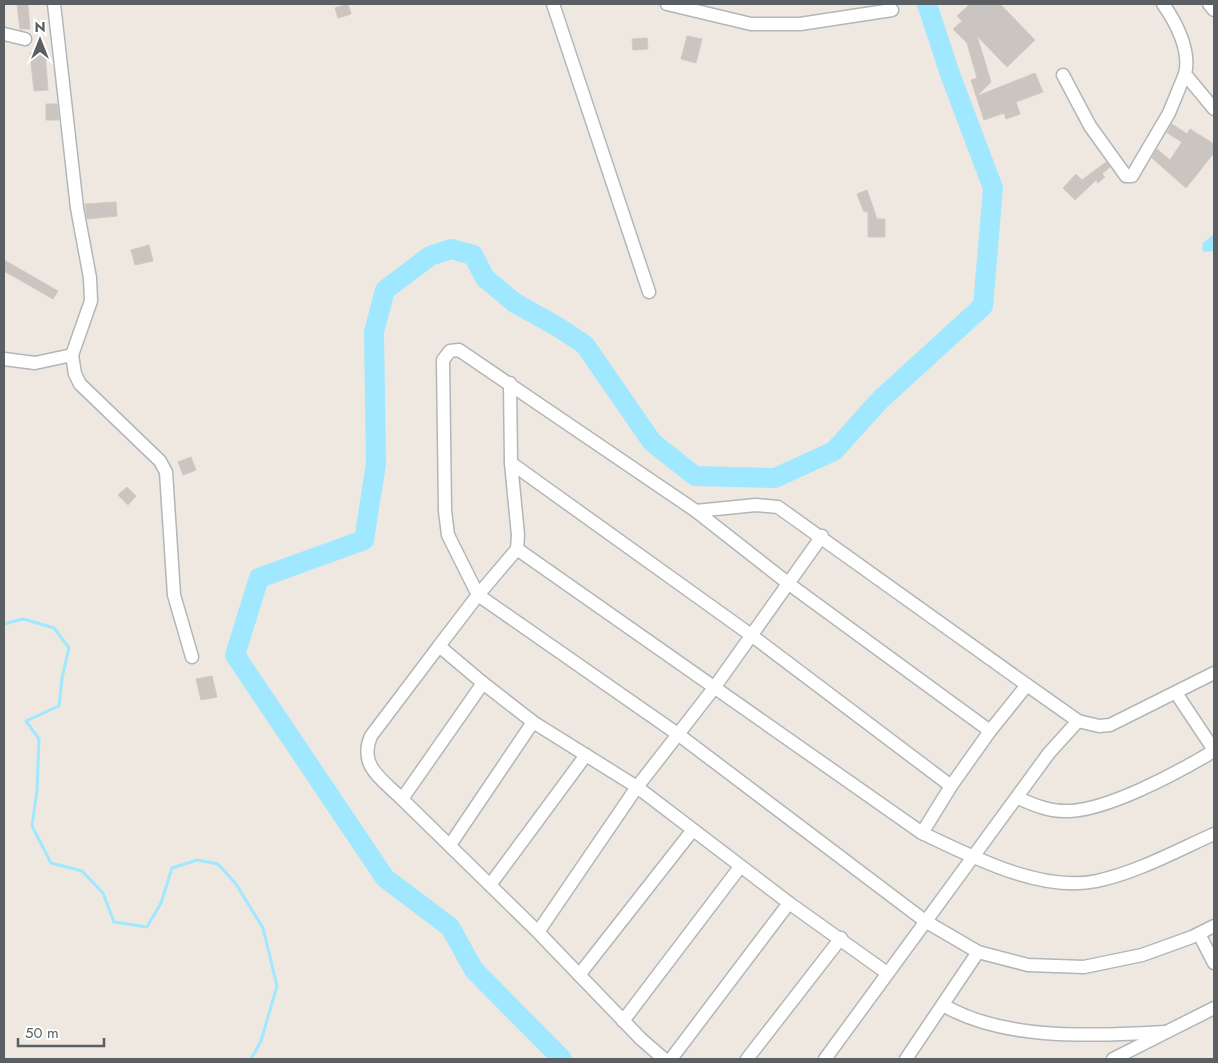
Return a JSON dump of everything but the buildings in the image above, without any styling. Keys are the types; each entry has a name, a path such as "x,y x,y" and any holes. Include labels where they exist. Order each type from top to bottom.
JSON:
{"street":[{"path":"54,4 77,208 90,278 91,301 72,355 75,374 80,384 160,461 166,472 174,595 192,657"},
{"path":"553,4 649,292"},
{"path":"667,4 751,24 800,24 892,10"},
{"path":"1063,75 1090,126 1126,176 1132,176 1170,113 1185,74 1187,63 1183,43 1163,4"},
{"path":"1210,4 1214,10"},
{"path":"4,34 26,39"},
{"path":"1185,74 1214,109"},
{"path":"990,731 790,584 696,511 510,383 459,350 450,351 442,360 445,511 448,535 478,595 679,735 925,920 978,952 1028,965 1084,968 1142,955 1199,934 1214,926"},
{"path":"4,359 35,363 72,355"},
{"path":"510,383 511,463 518,535 517,549 478,595 371,736 366,747 366,757 373,771 538,932 623,1021 664,1059"},
{"path":"511,463 751,635 951,786"},
{"path":"696,511 756,505 778,507 822,536 1078,720 1099,726 1110,726 1214,673"},
{"path":"538,932 637,787 714,688 790,584 822,536"},
{"path":"517,549 922,833 973,858 1022,876 1058,882 1096,881 1141,867 1214,834"},
{"path":"439,646 533,722 637,787 740,867 887,973"},
{"path":"402,799 483,683"},
{"path":"922,833 951,786 990,731 1027,685"},
{"path":"1018,798 1040,808 1068,812 1100,807 1194,763 1214,750 1176,693"},
{"path":"825,1059 925,920 1018,798 1049,753 1078,720"},
{"path":"450,845 533,722"},
{"path":"490,885 586,756"},
{"path":"579,975 692,831"},
{"path":"623,1021 740,867"},
{"path":"671,1059 789,903"},
{"path":"1199,934 1214,963"},
{"path":"747,1059 841,938"},
{"path":"906,1059 978,952"},
{"path":"943,1005 964,1018 1002,1029 1099,1035 1166,1032"},
{"path":"1113,1059 1214,1008"}],"water":[{"path":"1214,234 1214,251 1204,252 1202,249 1203,243"}],"waterway":[{"path":"562,1059 474,970 450,927 385,878 235,655 259,578 364,540 376,464 374,332 385,290 430,256 451,249 473,255 485,278 515,303 558,327 585,345 652,442 695,476 775,478 834,451 881,399 983,306 993,188 950,74 927,4"},
{"path":"4,624 23,619 54,628 69,648 62,678 59,706 26,721 39,739 37,790 32,826 51,863 82,871 103,893 114,922 147,927 161,903 172,868 197,860 218,864 236,884 263,928 277,986 261,1041 251,1059"}]}
